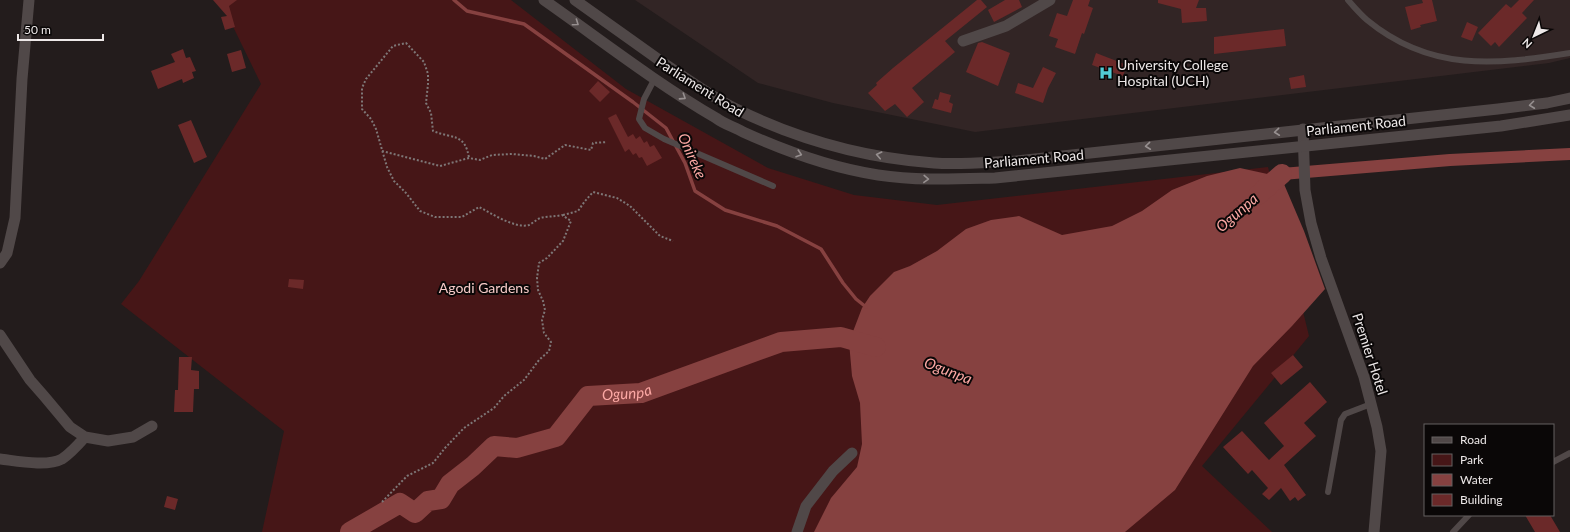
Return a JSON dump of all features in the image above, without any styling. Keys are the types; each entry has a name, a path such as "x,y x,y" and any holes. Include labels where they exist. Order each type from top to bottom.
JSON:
{"main road":[{"path":"0,263 7,253 15,218 22,87 29,0"},
{"name":"Parliament Road","path":"544,0 655,78 717,119 758,139 784,149 837,166 876,175 913,179 948,180 995,178 1501,126 1570,115"},
{"name":"Parliament Road","path":"575,0 697,86 736,108 772,125 814,140 893,158 935,163 1016,161 1505,108 1547,103 1570,98"},
{"path":"963,41 1006,26 1050,0"},
{"name":"Premier Hotel","path":"1303,129 1305,146 1305,190 1310,223 1321,258 1364,377 1377,426 1381,451 1377,531"},
{"path":"0,336 30,380 70,427 85,437 108,441 133,437 152,426"},
{"path":"0,459 42,463 61,460 74,450 85,437"},
{"path":"797,532 806,506 833,471 852,453"}],"lane":[{"path":"1348,0 1366,19 1388,36 1412,48 1434,56 1458,60 1510,62 1570,52"},
{"path":"655,78 644,99 639,119 644,128 664,139 773,186"},
{"path":"1328,492 1341,420 1345,414 1371,404"},
{"path":"1554,462 1570,454"},
{"path":"1453,532 1468,516"}],"path":[{"path":"469,158 468,148 462,139 433,131 431,113 426,103 428,74 424,62 406,43 393,46 366,79 362,88 362,109 371,119 376,129 382,151 394,180 420,212 435,217 462,217 479,207 505,221 528,225 539,219 554,218 578,211 593,192 617,198 630,206 660,236 673,241"},
{"path":"382,151 440,166 469,158 480,160 492,156 512,154 534,156 545,159 565,145 591,150 593,143 606,142"},
{"path":"382,502 407,476 433,463 464,428 494,408 504,396 524,380 539,360 549,351 550,342 544,333 542,320 544,310 543,301 538,290 537,278 539,263 547,258 563,241 571,221 562,215"}],"shaded area":[{"name":"University College Hospital (UCH)","path":"635,0 1570,0 1570,58 1549,63 975,132 833,103 758,83"}],"green space":[{"name":"Agodi Gardens","path":"220,0 511,0 626,89 768,168 854,195 937,205 1268,167 1309,336 1202,466 1272,532 262,532 284,431 121,304 139,281 261,84"}],"water":[{"path":"1240,168 1281,177 1304,231 1325,289 1253,366 1175,490 1125,532 814,532 831,498 857,467 862,444 860,403 852,376 849,342 862,308 870,296 894,272 910,266 937,251 966,229 991,220 1019,216 1062,235 1112,226 1142,211 1172,190 1207,176"}],"building":[{"path":"213,0 237,0 229,6 235,27 225,30 221,17 227,16"},
{"path":"977,0 981,0 987,7 945,41 955,52 912,88 924,102 907,117 895,104 885,111 868,93 877,85 876,83"},
{"path":"1005,0 1019,0 1022,7 994,22 988,10"},
{"path":"1073,0 1090,0 1088,6 1093,8 1075,54 1055,47 1058,39 1049,36 1057,13 1067,16"},
{"path":"1158,0 1199,0 1196,8 1206,8 1207,21 1182,23 1181,9 1158,3"},
{"path":"1422,0 1432,0 1437,21 1420,25 1421,27 1411,30 1405,7 1423,3"},
{"path":"1519,0 1534,0 1522,13 1527,18 1499,47 1495,42 1491,46 1478,33 1506,4 1511,8"},
{"path":"1467,22 1478,27 1472,41 1461,37"},
{"path":"1284,29 1286,46 1214,54 1214,37"},
{"path":"982,42 1010,53 998,86 966,72 978,43"},
{"path":"183,49 186,58 190,57 196,71 192,72 194,78 183,83 182,79 158,89 151,71 175,62 171,54"},
{"path":"241,50 246,68 232,72 227,54"},
{"path":"1096,53 1127,65 1123,76 1092,65"},
{"path":"1043,67 1056,73 1048,88 1043,103 1015,93 1018,83 1033,88"},
{"path":"1304,75 1306,87 1291,89 1289,78"},
{"path":"598,81 610,92 600,102 589,91"},
{"path":"940,92 951,95 949,102 953,104 951,113 932,108 935,99 938,100"},
{"path":"616,114 628,137 633,134 636,139 640,136 644,143 647,141 650,147 654,145 662,158 647,166 642,157 639,158 636,153 633,155 629,149 625,152 608,118"},
{"path":"191,120 207,157 194,163 178,125"},
{"path":"289,279 304,280 303,289 288,287"},
{"path":"1293,355 1303,367 1281,385 1271,373"},
{"path":"179,357 192,357 191,370 199,371 199,389 194,389 193,412 174,412 175,390 178,390"},
{"path":"1310,382 1327,402 1304,423 1316,436 1284,465 1306,495 1298,501 1295,497 1290,501 1281,488 1269,500 1262,494 1268,488 1252,470 1248,474 1223,447 1242,431 1269,460 1284,446 1264,423"},
{"path":"167,496 178,499 175,510 164,507"},
{"path":"1526,516 1551,516 1560,532 1535,532"}],"waterway":[{"name":"Onireke","path":"454,0 467,11 524,24 633,102 666,128 685,163 695,191 725,210 777,226 821,249 843,283 856,299 866,307"},
{"name":"Ogunpa","path":"1282,174 1450,160 1570,154"},
{"name":"Ogunpa","path":"1258,195 1282,174"},
{"name":"Ogunpa","path":"350,532 400,503 415,513 428,501 441,499 450,484 473,466 494,446 517,448 556,437 588,396 641,393 781,342 841,337 876,347"}],"place":[{"name":"University College Hospital (UCH)","path":"1106,73"}]}
